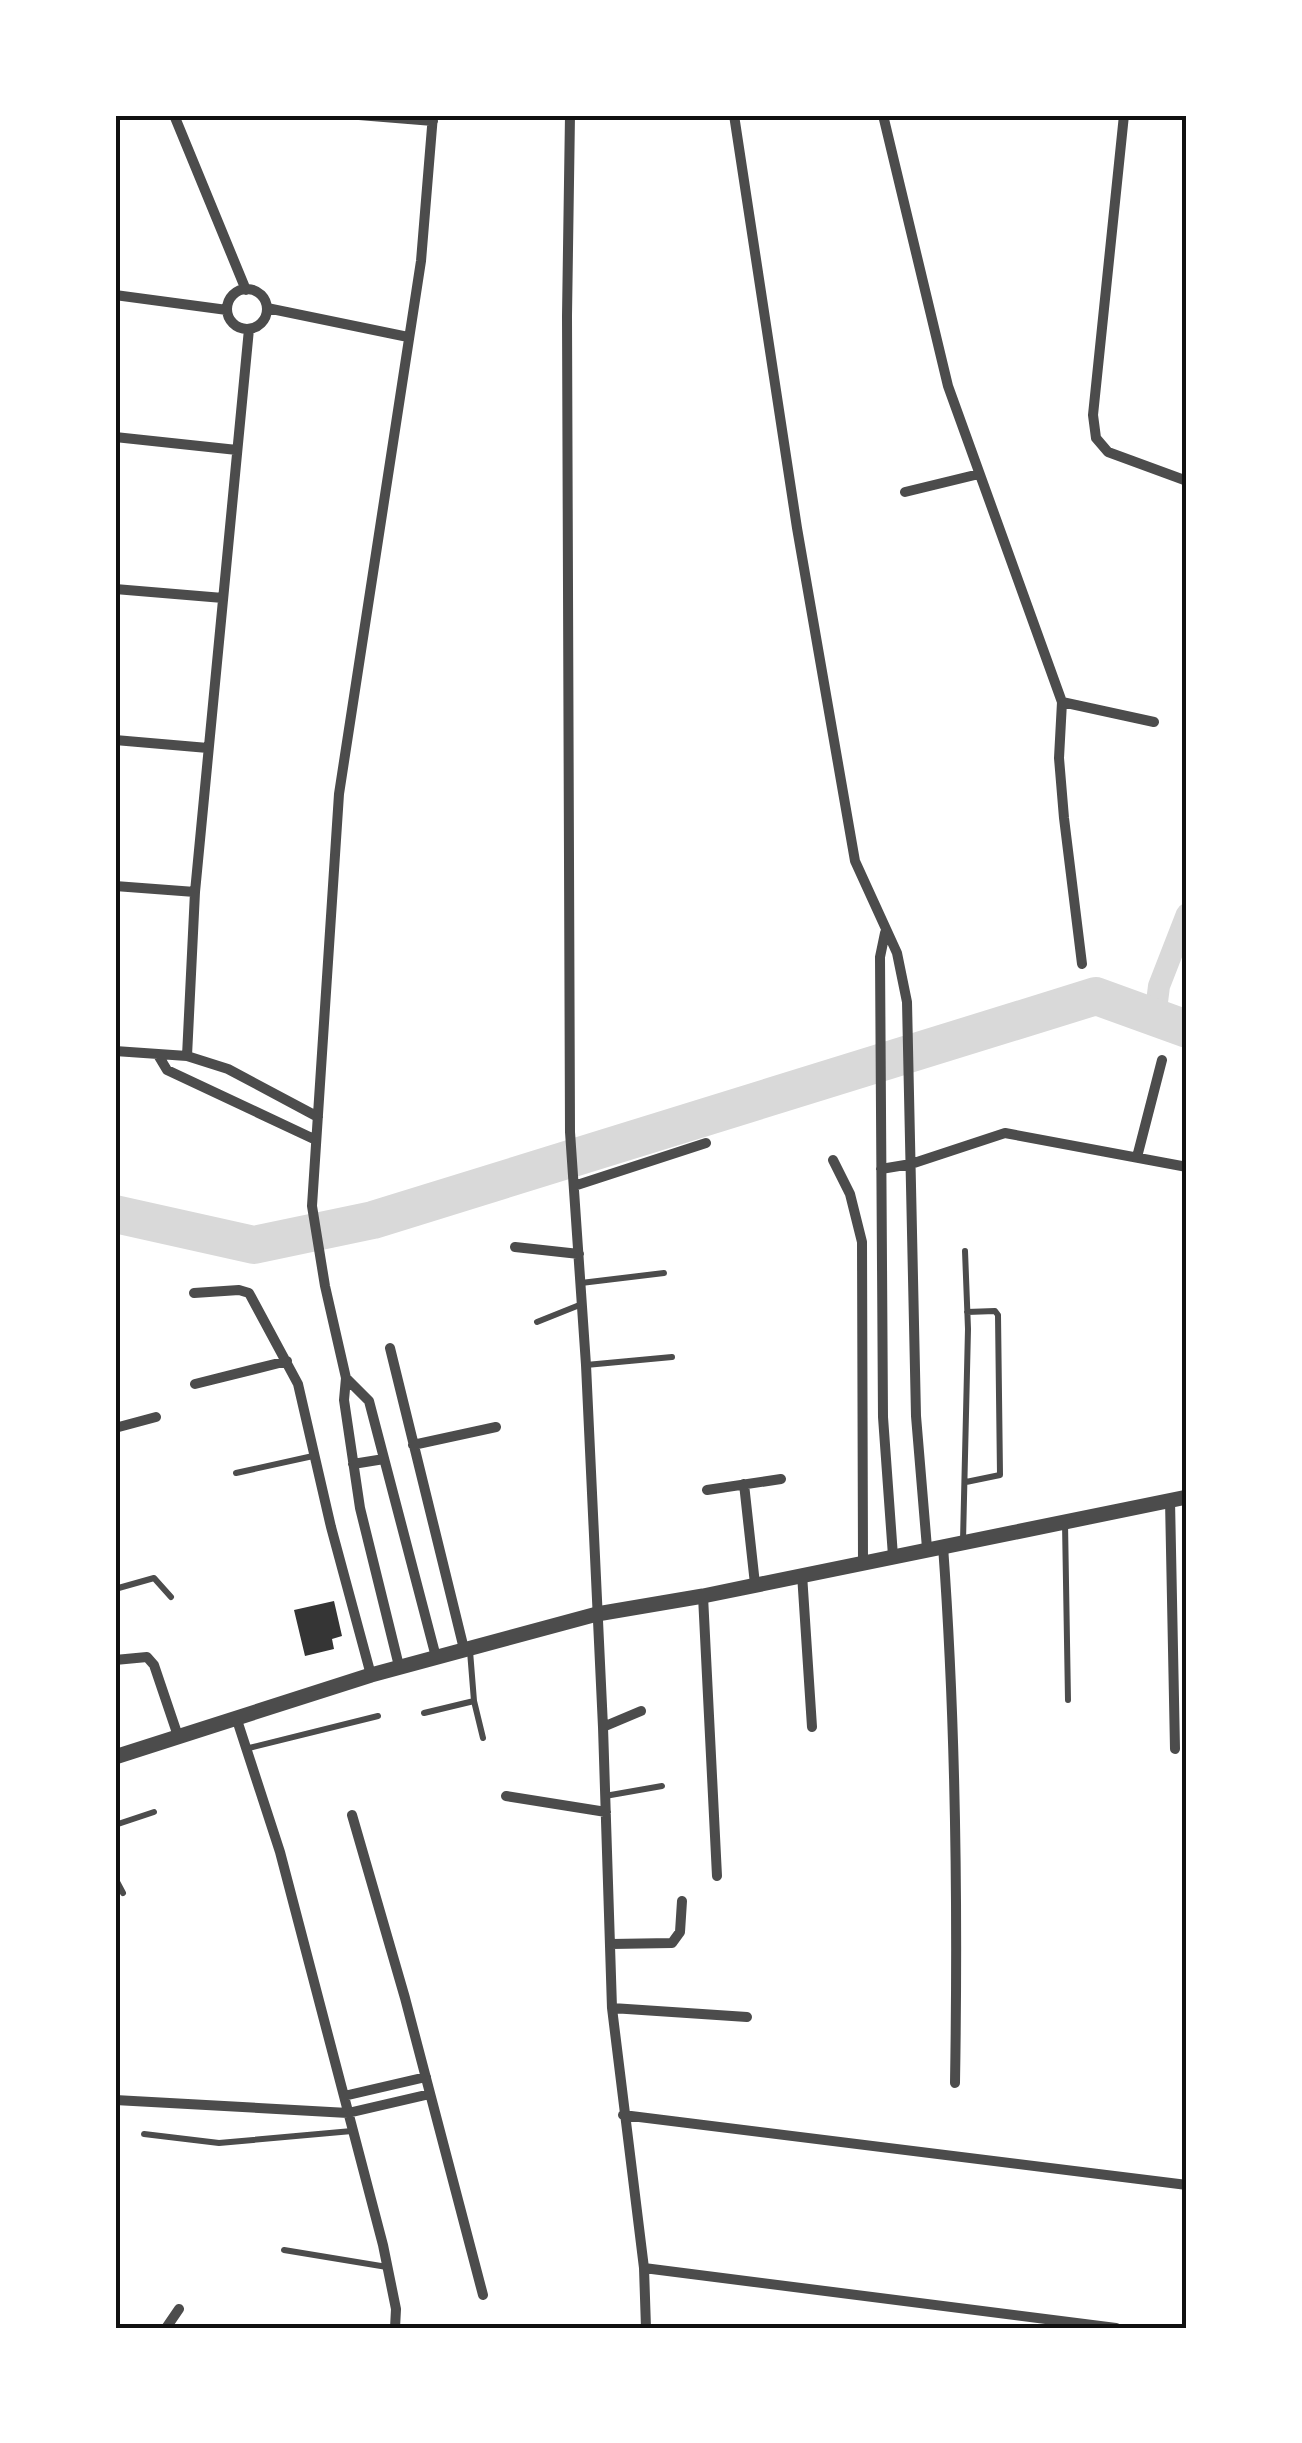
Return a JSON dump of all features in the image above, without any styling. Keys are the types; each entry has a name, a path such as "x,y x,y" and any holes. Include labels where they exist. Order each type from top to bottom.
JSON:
{"street":[{"path":"174,115 246,290"},
{"path":"359,115 433,118 421,261 339,794 312,1206 346,1378 344,1400 360,1508 399,1666"},
{"path":"570,115 570,1132 604,1728 612,2008 644,2268 646,2328"},
{"path":"734,115 797,528 854,861 897,953 907,1002 916,1416 953,1717 958,1930 955,2083"},
{"path":"883,115 948,386 1062,702 1059,758 1082,964"},
{"path":"1124,115 1093,415 1096,438 1108,452 1187,480"},
{"path":"246,290 261,294 267,308 262,322 248,329 234,324 228,310 233,296 246,290"},
{"path":"115,296 228,310"},
{"path":"267,308 408,336"},
{"path":"188,1056 194,892 248,329"},
{"path":"115,437 237,450"},
{"path":"905,492 979,474"},
{"path":"115,589 222,598"},
{"path":"1062,702 1154,722"},
{"path":"115,740 208,748"},
{"path":"115,886 194,892"},
{"path":"886,933 880,957 883,1417 894,1556"},
{"path":"115,1051 188,1056 228,1070 318,1117"},
{"path":"158,1055 168,1070 316,1140"},
{"path":"1137,1157 1162,1060"},
{"path":"882,1168 911,1164 1005,1133 1187,1167"},
{"path":"574,1183 706,1143"},
{"path":"833,1160 850,1194 862,1242 863,1562"},
{"path":"515,1247 579,1254"},
{"path":"194,1293 249,1293 288,1360 298,1384 371,1674"},
{"path":"390,1348 467,1647"},
{"path":"195,1384 288,1360"},
{"path":"346,1378 369,1401 436,1657"},
{"path":"115,1428 156,1417"},
{"path":"413,1445 496,1427"},
{"path":"353,1464 384,1459"},
{"path":"707,1490 781,1479"},
{"path":"744,1484 755,1584"},
{"path":"115,1757 371,1674 597,1614 1187,1497"},
{"path":"1170,1500 1174,1749"},
{"path":"802,1574 812,1727"},
{"path":"703,1596 716,1876"},
{"path":"1173,1653 1187,1653"},
{"path":"115,1660 148,1658 154,1665 178,1736"},
{"path":"604,1728 641,1711"},
{"path":"236,1717 280,1852 354,2131 388,2267 396,2309 395,2328"},
{"path":"506,1796 606,1812"},
{"path":"352,1815 483,2295"},
{"path":"611,1944 672,1942 680,1932 682,1902"},
{"path":"612,2008 747,2017"},
{"path":"344,2096 426,2076"},
{"path":"115,2100 348,2113 430,2094"},
{"path":"623,2115 1187,2186"},
{"path":"644,2268 1116,2328"},
{"path":"166,2328 179,2309"}],"lane":[{"path":"962,1542 968,1312 965,1251"},
{"path":"581,1283 664,1273"},
{"path":"537,1322 582,1304"},
{"path":"965,1482 1000,1474 998,1314 995,1310 968,1312"},
{"path":"586,1365 672,1356"},
{"path":"236,1473 315,1455"},
{"path":"1065,1522 1068,1700"},
{"path":"115,1589 154,1578 171,1597"},
{"path":"467,1647 483,1738"},
{"path":"424,1713 474,1701"},
{"path":"245,1749 378,1716"},
{"path":"606,1796 662,1786"},
{"path":"115,1825 154,1812"},
{"path":"115,1878 123,1892"},
{"path":"144,2134 219,2143 354,2131"},
{"path":"284,2250 388,2267"}],"building":[{"path":"334,1601 342,1636 332,1639 334,1649 305,1656 294,1610"}],"waterway":[{"path":"1155,1018 1159,986 1187,914"},
{"path":"115,1214 254,1245 373,1220 1096,996 1187,1029"}]}
